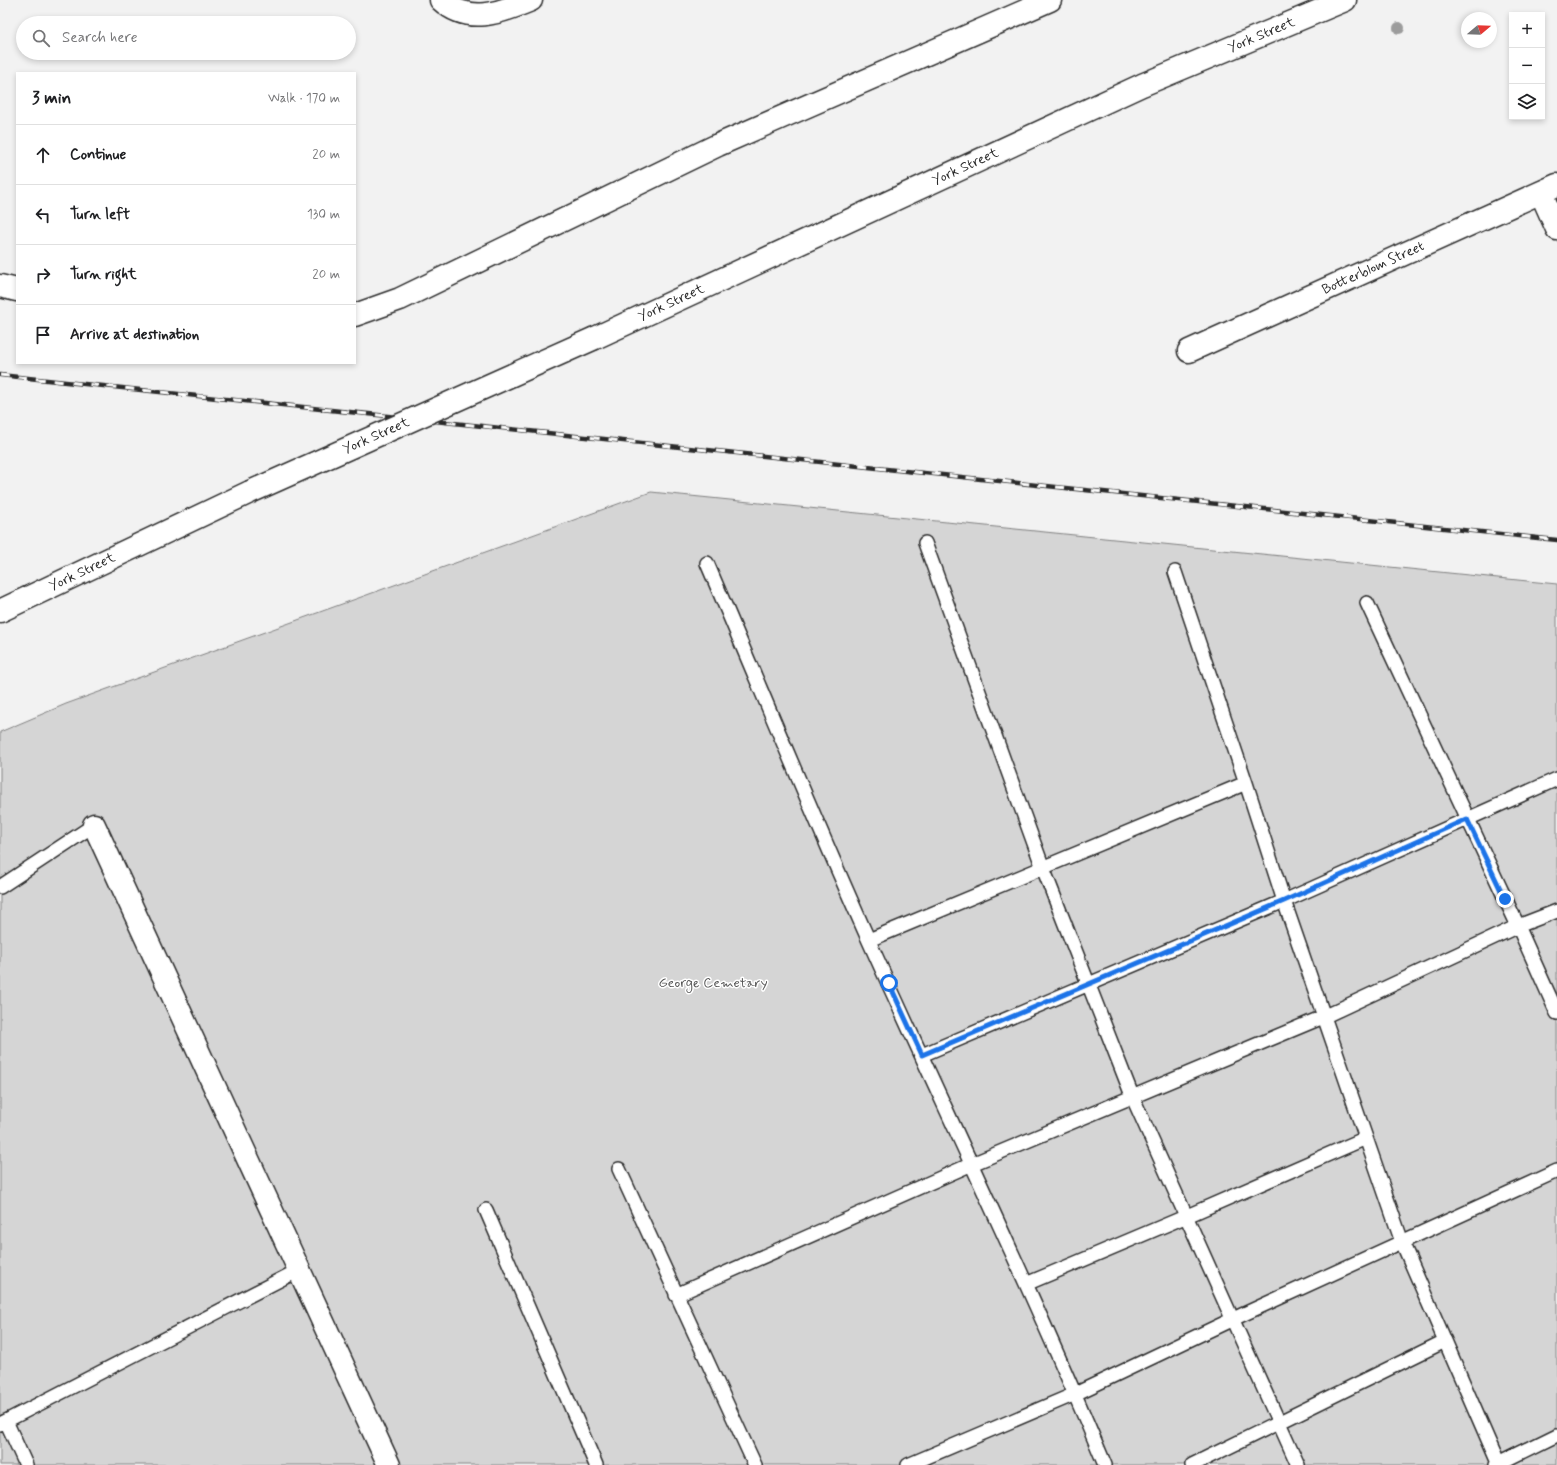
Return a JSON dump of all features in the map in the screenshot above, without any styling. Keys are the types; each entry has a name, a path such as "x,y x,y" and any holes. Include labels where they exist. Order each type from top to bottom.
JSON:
{"street":[{"path":"441,0 450,8 465,14 477,15 492,14 531,0"},
{"path":"356,315 400,299 718,145 1050,0"},
{"name":"York Street","path":"0,610 250,492 595,338 1142,85 1346,0"},
{"path":"1549,189 1557,229"},
{"name":"Botterblom Street","path":"1189,351 1549,189"},
{"path":"0,286 16,290"},
{"path":"94,825 389,1465"}],"lane":[{"path":"925,543 1043,868 1133,1098 1298,1465"},
{"path":"708,563 869,940 1026,1284 1105,1465"},
{"path":"1175,572 1323,1017 1402,1242 1498,1465 1557,1434"},
{"path":"1367,603 1518,926 1557,1014"},
{"path":"922,1055 1284,901 1557,779"},
{"path":"869,940 1246,783"},
{"path":"0,887 94,825"},
{"path":"676,1295 972,1164 1133,1098 1323,1017 1518,926 1557,911"},
{"path":"1026,1284 1366,1138"},
{"path":"619,1169 755,1465"},
{"path":"908,1465 1075,1394 1233,1319 1557,1171"},
{"path":"486,1210 596,1465"},
{"path":"26,1465 3,1422 299,1270"},
{"path":"1192,1465 1445,1341"}],"green space":[{"name":"George Cemetary","path":"651,492 1557,584 1557,1465 0,1465 0,732 66,704"}],"railway":[{"path":"0,375 1557,540"}],"route":[{"path":"889,983 922,1055 1284,901 1467,819 1505,899"}]}
